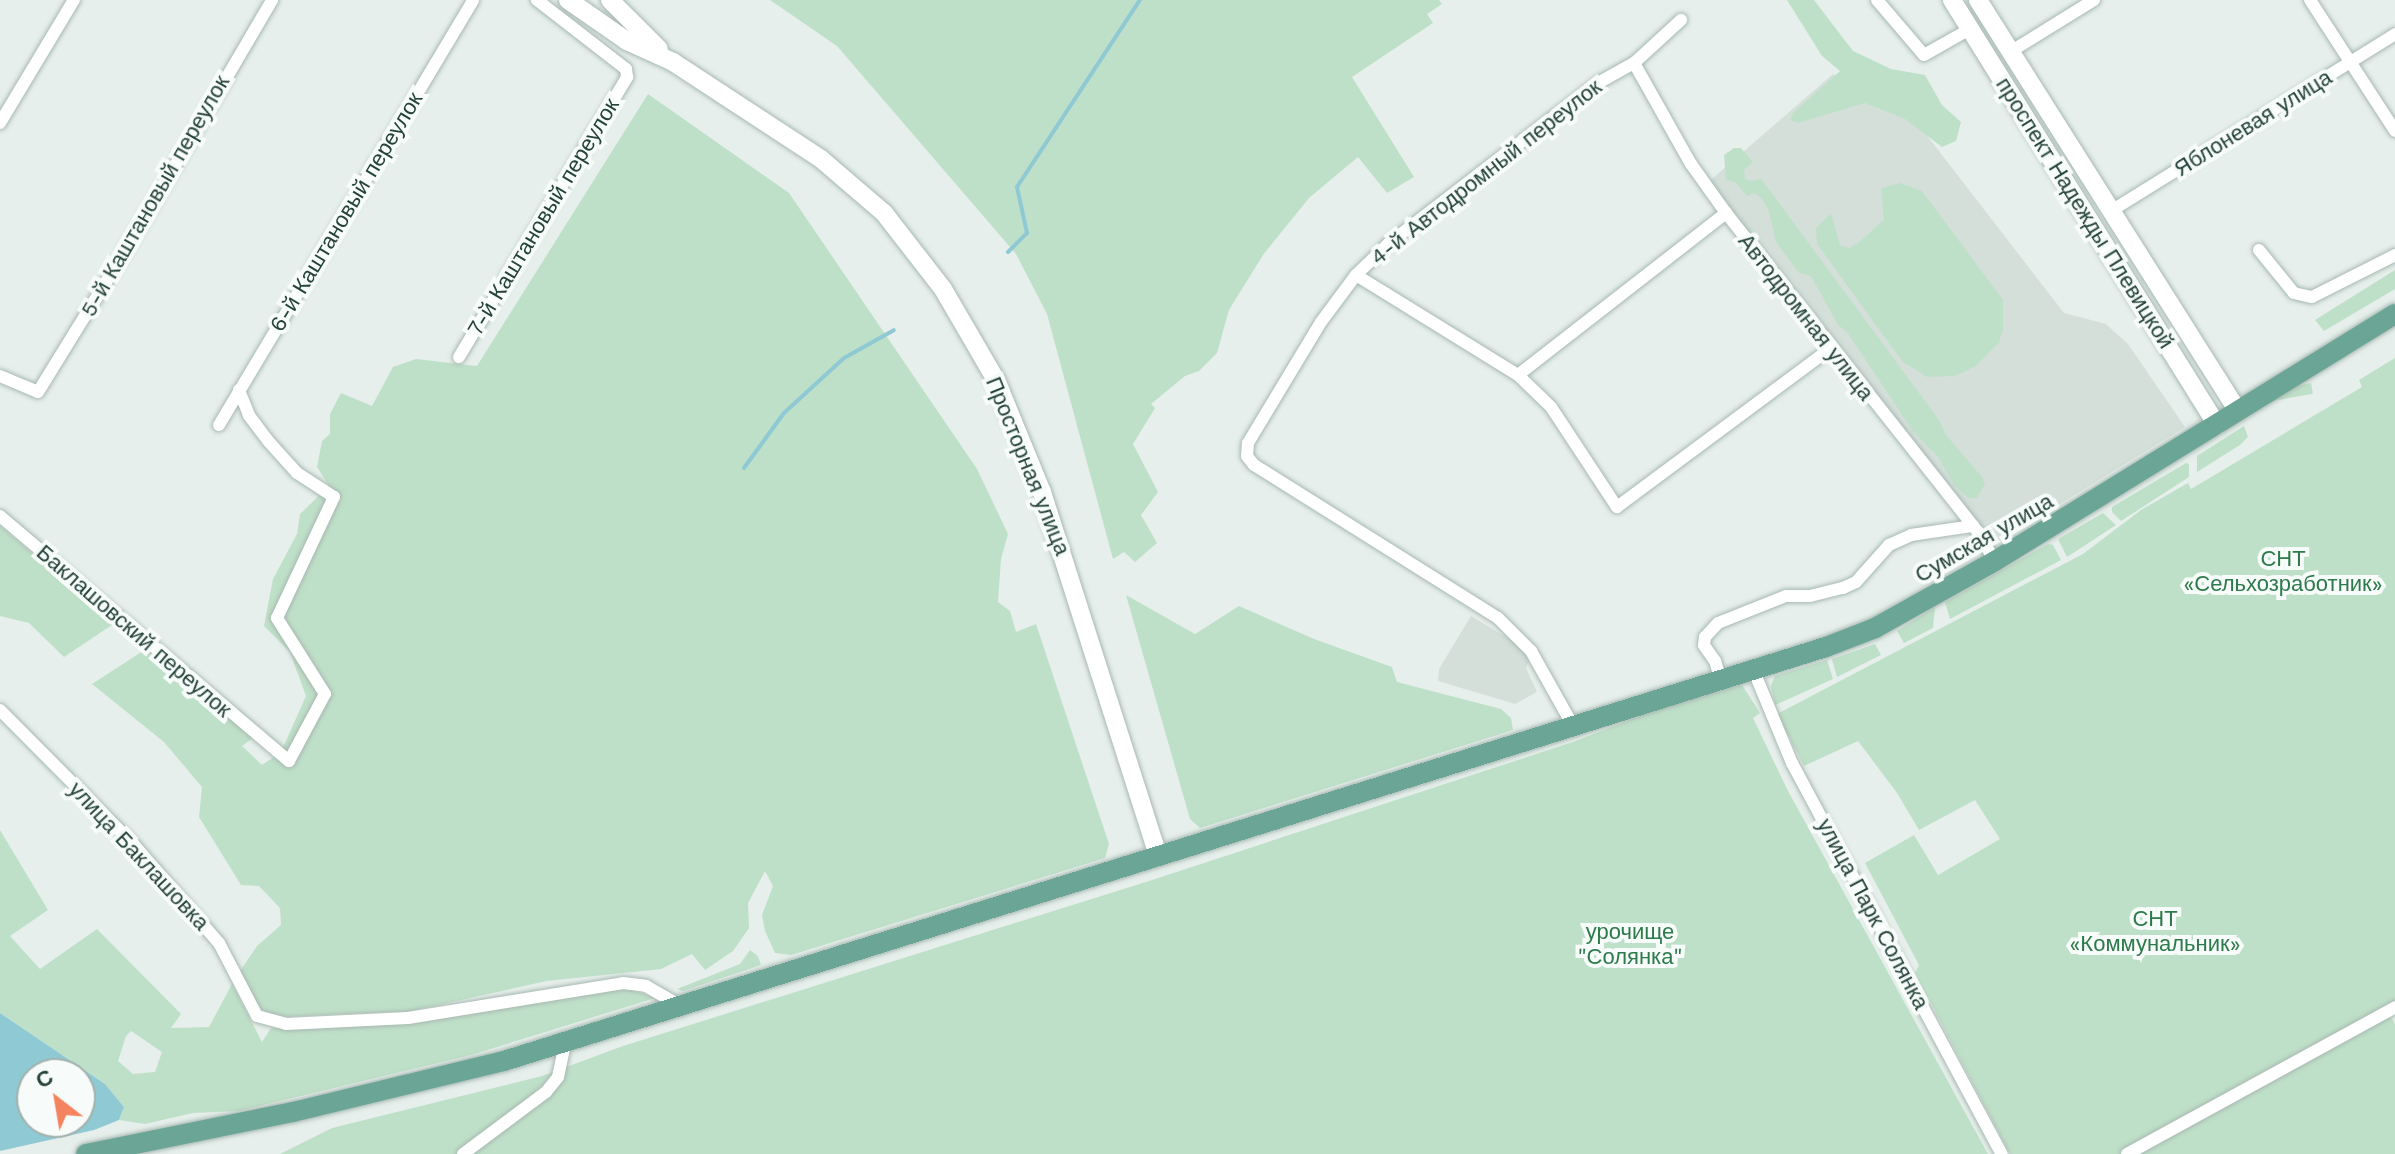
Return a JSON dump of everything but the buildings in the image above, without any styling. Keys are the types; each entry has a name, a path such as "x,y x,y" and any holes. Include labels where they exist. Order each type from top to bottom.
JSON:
{"main road":[{"name":"Просторная улица","path":"568,0 606,28 673,62 821,159 854,185 909,242 972,336 996,380 1042,492 1158,855"},
{"name":"проспект Надежды Плевицкой","path":"1952,0 2217,425"},
{"name":"проспект Надежды Плевицкой","path":"1978,0 2238,412"},
{"name":"Просторная улица","path":"614,5 673,62"},
{"path":"606,28 620,24 614,5"},
{"name":"Сумская улица","path":"86,1154 293,1112 504,1061 1875,628 1995,561 2395,314"}],"street":[{"path":"0,123 74,0"},
{"name":"5-й Каштановый переулок","path":"0,376 38,392 122,256 272,0"},
{"name":"6-й Каштановый переулок","path":"219,425 473,0"},
{"name":"7-й Каштановый переулок","path":"459,357 627,77 626,69 537,0"},
{"path":"1877,0 1924,55 1970,29"},
{"path":"2010,52 2094,0"},
{"path":"2310,0 2395,131"},
{"name":"4-й Автодромный переулок","path":"1567,726 1531,651 1498,618 1254,465 1247,456 1248,443 1321,322 1356,275 1388,244 1598,83 1634,63 1681,20"},
{"name":"Яблоневая улица","path":"2111,211 2395,34"},
{"name":"Автодромная улица","path":"1634,63 1691,164 1726,213 1830,349 1973,526 1995,561"},
{"path":"1518,375 1726,213"},
{"path":"2259,250 2294,293 2312,297 2395,255"},
{"path":"1356,275 1518,375 1551,407 1617,507 1830,349"},
{"name":"Баклашовский переулок","path":"0,516 289,761 325,694 277,618 334,497 297,473 269,442 249,415 239,390"},
{"path":"1720,678 1715,661 1704,645 1709,629 1718,623 1786,596 1810,596 1843,588 1856,582 1889,545 1911,535 1973,526"},
{"name":"улица Парк Солянка","path":"1753,669 1792,763 2002,1154"},
{"name":"улица Баклашовка","path":"0,710 134,845 219,943 257,1016 286,1024 408,1018 623,983 646,986 680,1006"},
{"path":"2127,1154 2395,1007"},
{"path":"463,1154 546,1092 558,1077 565,1043"}],"shaded area":[{"path":"1833,74 1872,91 1915,120 2064,313 2106,324 2128,344 2185,427 1985,550 1706,184"},
{"path":"1471,616 1521,646 1530,659 1526,668 1537,692 1515,704 1438,681 1439,669"}],"green space":[{"path":"770,0 1439,0 1442,4 1427,14 1433,23 1352,77 1414,177 1387,193 1358,157 1309,198 1263,255 1229,310 1217,353 1199,371 1185,376 1151,404 1155,408 1133,444 1158,492 1141,515 1157,543 1135,562 1124,552 1113,559 1047,314 1016,254 837,46"},
{"path":"1787,0 1814,0 1853,51 1891,69 1925,75 1942,105 1961,122 1956,141 1942,147 1905,119 1865,103 1798,123 1790,120 1794,112 1840,71 1822,56"},
{"path":"648,94 789,193 977,469 1008,534 1001,559 998,602 1010,611 1016,632 1036,624 1109,844 1105,858 791,955 775,953 765,931 762,915 773,886 765,871 748,903 749,928 733,951 705,970 692,954 661,969 547,981 411,1011 281,1017 266,1012 256,1005 238,974 257,946 281,925 280,908 259,886 241,885 199,817 202,787 164,742 92,684 146,649 198,693 207,695 253,738 242,746 262,765 281,752 306,696 290,652 264,626 273,579 297,534 300,514 329,486 317,467 322,441 330,434 330,414 341,393 372,406 393,367 416,359 477,366"},
{"path":"1734,148 1741,148 1753,162 1744,170 1745,178 1750,181 1761,179 1939,420 1946,435 1982,477 1985,484 1977,498 1968,498 1954,485 1938,457 1912,430 1847,332 1838,325 1811,276 1799,273 1776,242 1769,211 1762,199 1755,193 1747,196 1736,183 1726,179 1724,155"},
{"path":"1900,183 1922,191 2003,300 2003,330 1999,342 1976,366 1955,376 1927,377 1902,361 1817,244 1816,228 1831,213 1840,245 1849,248 1858,243 1884,220 1881,188"},
{"path":"2395,270 2395,289 2324,331 2315,320"},
{"name":"СНТ «Коммунальник»","path":"2395,358 2395,1005 2125,1154 2010,1154 1915,973 1919,965 1865,863 1914,835 1938,875 2000,839 1975,800 1919,830 1897,793 1858,741 1804,766 1777,714 2083,554 2141,510 2188,483 2191,489 2362,387 2359,380"},
{"path":"2311,383 2313,394 2248,405 2246,394"},
{"path":"2244,426 2248,437 2240,445 2197,472 2197,456"},
{"path":"2189,464 2189,477 2121,521 2112,512 2112,507"},
{"path":"2103,513 2116,525 2067,557 2058,539"},
{"path":"0,526 115,623 64,657 29,623 0,616"},
{"path":"2048,544 2053,545 2061,560 1950,619 1945,602"},
{"path":"1126,595 1195,634 1239,606 1314,639 1392,667 1397,682 1501,709 1511,718 1513,730 1200,828 1190,819"},
{"path":"1935,607 1933,628 1904,643 1897,631"},
{"path":"1875,644 1881,655 1837,677 1832,659"},
{"path":"1827,660 1833,679 1775,705 1771,686 1775,676"},
{"name":"урочище \"Солянка\"","path":"1742,685 1760,713 1753,718 1788,791 1988,1154 280,1154 332,1128 542,1076 623,1046 1149,881 1573,742 1674,703"},
{"path":"0,830 48,910 10,936 40,969 97,929 181,1014 171,1028 209,1027 232,984 262,1042 271,1028 312,1029 625,987 655,998 471,1055 238,1111 193,1113 145,1124 119,1120 124,1107 96,1078 96,1058 67,1058 0,1013","holes":["131,1031 162,1052 155,1072 133,1074 118,1061 126,1036"]},
{"path":"750,950 758,956 761,965 683,991 677,989 740,964"},
{"path":"2390,1016 2395,1024 2395,1154 2136,1154"}],"water":[{"path":"0,1013 67,1058 16,1058 16,1138 58,1138 0,1151"},
{"path":"96,1078 124,1107 119,1120 96,1129"}],"waterway":[{"path":"1008,252 1027,233 1017,187 1140,0"},
{"path":"744,468 784,413 844,358 894,330"}],"park label":[{"name":"СНТ «Сельхозработник»","path":"2283,570"}]}
